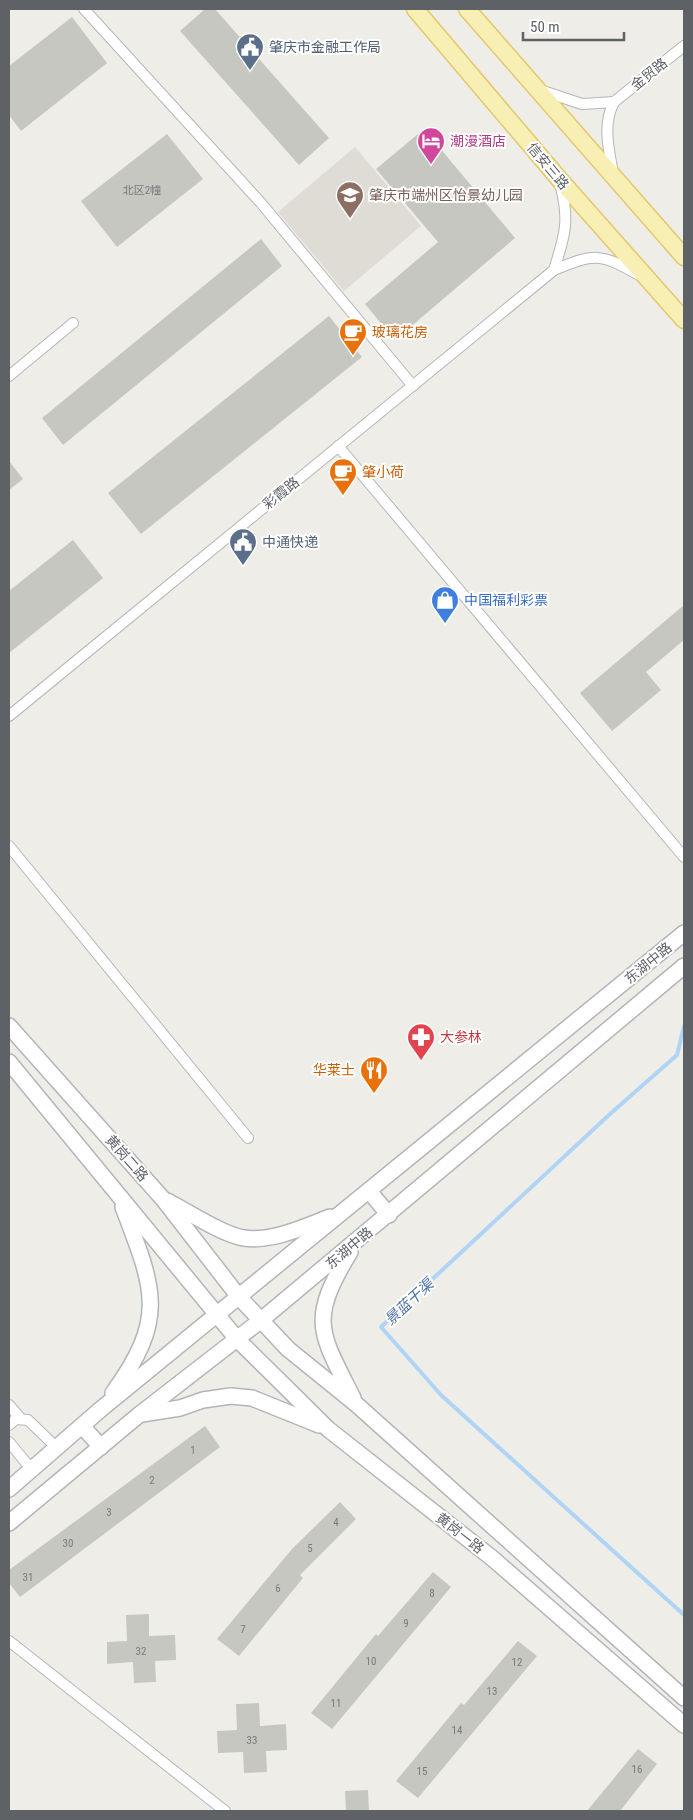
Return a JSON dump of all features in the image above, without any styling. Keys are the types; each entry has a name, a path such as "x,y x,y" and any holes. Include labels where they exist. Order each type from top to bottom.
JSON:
{"main road":[{"name":"信安三路","path":"415,9 560,180 684,320"},
{"path":"467,9 684,257"},
{"name":"东湖中路","path":"9,1489 101,1409 684,933"},
{"name":"东湖中路","path":"9,1523 140,1414 260,1321 357,1241 684,966"},
{"name":"黄岗二路","path":"9,1026 162,1199 260,1321"},
{"name":"黄岗二路","path":"9,1062 236,1339"},
{"path":"369,1191 389,1214"},
{"path":"101,1409 130,1369 143,1345 151,1316 148,1277 118,1194"},
{"path":"162,1199 222,1230 243,1238 282,1234 345,1211"},
{"path":"356,1404 323,1337 322,1318 326,1296 357,1241"},
{"name":"黄岗一路","path":"260,1321 288,1349 356,1404 684,1698"},
{"name":"黄岗一路","path":"236,1339 328,1429 492,1558 684,1725"},
{"path":"140,1414 180,1408 203,1400 232,1396 252,1398 328,1429"},
{"path":"82,1426 101,1447"}],"street":[{"path":"84,9 261,203 412,386"},
{"name":"金贸路","path":"614,102 684,46"},
{"path":"536,89 582,104 614,102"},
{"path":"613,174 607,130 608,113 614,102"},
{"path":"554,270 566,230 567,209 560,180"},
{"name":"彩霞路","path":"9,716 554,270 592,256 611,259 651,282"},
{"path":"9,376 73,323"},
{"path":"338,446 684,857"},
{"path":"9,846 248,1138"},
{"path":"9,1405 20,1419"},
{"path":"9,1425 20,1419 28,1420 35,1424 57,1448"},
{"path":"9,1442 32,1470"},
{"path":"9,1641 225,1811"}],"shaded area":[{"name":"肇庆市端州区怡景幼儿园","path":"355,147 421,226 344,291 278,212"}],"building":[{"path":"205,9 215,9 329,138 299,165 180,31"},
{"path":"72,17 107,63 21,131 9,115 9,66"},
{"path":"424,129 515,238 395,340 365,304 438,242 376,169"},
{"path":"167,134 203,179 117,247 81,201"},
{"path":"261,239 282,266 63,445 42,418"},
{"path":"329,316 362,357 141,534 108,493"},
{"path":"9,461 23,479 9,490"},
{"path":"73,540 103,578 9,653 9,591"},
{"path":"684,605 684,640 646,672 661,690 612,731 580,693"},
{"path":"205,1426 220,1447 20,1597 9,1583 9,1570"},
{"path":"340,1502 356,1519 300,1575 303,1578 239,1656 217,1639 292,1549"},
{"path":"433,1572 451,1587 332,1729 311,1713 376,1634 378,1636"},
{"path":"149,1614 149,1636 175,1635 176,1660 155,1661 156,1682 134,1683 133,1662 107,1664 107,1642 127,1641 126,1615"},
{"path":"518,1641 537,1656 418,1798 396,1781 461,1703 464,1705"},
{"path":"259,1703 260,1726 286,1724 287,1750 266,1751 267,1772 244,1773 243,1752 218,1753 217,1731 237,1730 236,1704"},
{"path":"638,1749 657,1764 620,1811 587,1811"},
{"path":"368,1790 369,1811 346,1811 345,1791"}],"waterway":[{"name":"景蓝干渠","path":"684,1026 677,1055 610,1114 381,1327 441,1395 684,1615"}],"place":[{"name":"肇庆市金融工作局","path":"250,71"},
{"name":"潮漫酒店","path":"431,165"},
{"name":"肇庆市端州区怡景幼儿园","path":"350,219"},
{"name":"玻璃花房","path":"353,356"},
{"name":"肇小荷","path":"343,496"},
{"name":"中通快递","path":"243,566"},
{"name":"中国福利彩票","path":"445,624"},
{"name":"大参林","path":"421,1061"},
{"name":"华莱士","path":"374,1094"}]}
